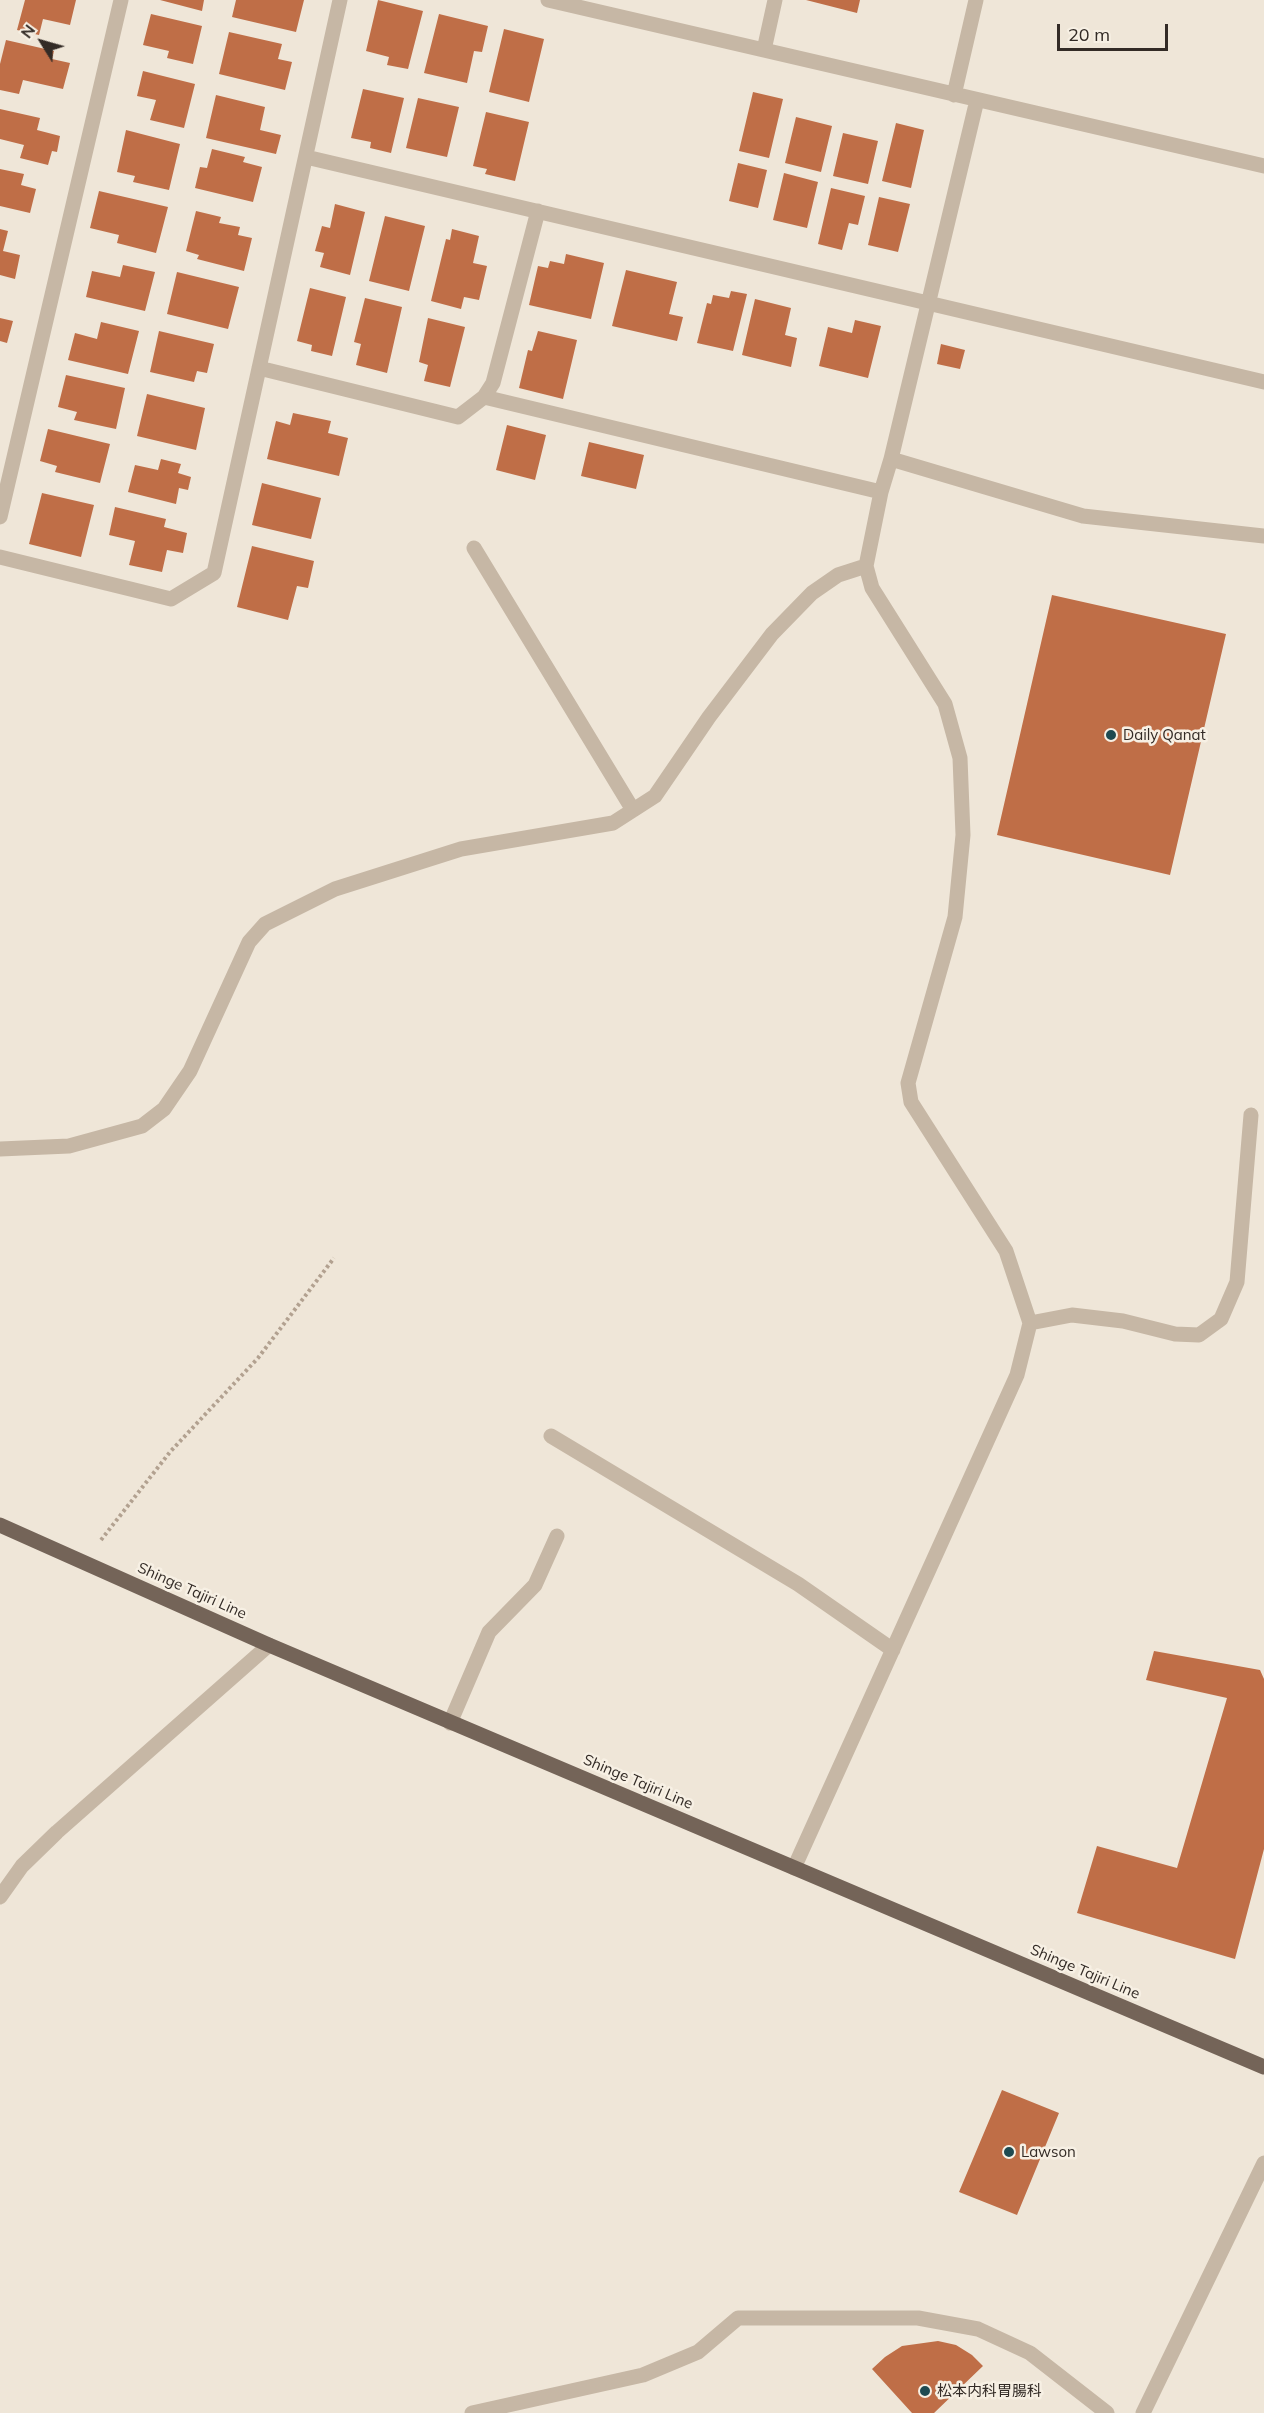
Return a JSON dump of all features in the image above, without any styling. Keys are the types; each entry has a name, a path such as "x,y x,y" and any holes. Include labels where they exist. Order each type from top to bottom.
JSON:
{"main road":[{"name":"Shinge Tajiri Line","path":"0,1525 269,1645 1264,2067"}],"street":[{"path":"0,517 121,0"},
{"path":"0,557 171,599 214,573 340,0"},
{"path":"764,50 775,0"},
{"path":"954,94 976,0"},
{"path":"553,1 1264,166"},
{"path":"794,1868 1017,1375 1030,1323 1006,1251 911,1102 908,1083 955,917 963,835 960,758 945,704 872,588 866,566 881,492 891,459 977,100"},
{"path":"306,157 1264,382"},
{"path":"259,368 459,417 484,397 493,383 538,211"},
{"path":"484,397 881,492"},
{"path":"891,459 1083,516 1264,536"},
{"path":"474,548 633,810"},
{"path":"0,1149 69,1146 142,1126 164,1108 190,1071 249,942 265,924 335,889 460,849 613,823 655,796 709,717 772,634 812,593 838,575 866,566"},
{"path":"1030,1323 1072,1315 1123,1321 1175,1334 1199,1335 1221,1319 1237,1282 1251,1115"},
{"path":"551,1436 798,1584 893,1650"},
{"path":"450,1722 489,1632 535,1585 557,1536"},
{"path":"0,1897 22,1866 57,1832 269,1645"},
{"path":"1143,2413 1264,2163"},
{"path":"472,2413 644,2375 698,2352 738,2318 918,2318 978,2329 1030,2353 1107,2413"}],"path":[{"path":"84,1562 170,1452 258,1358 334,1258"}],"building":[{"path":"25,0 76,0 70,25 43,19 39,35 17,30"},
{"path":"160,0 204,0 202,11"},
{"path":"236,0 304,0 296,32 232,17"},
{"path":"378,0 423,11 408,69 387,65 389,57 366,51"},
{"path":"806,0 860,0 857,13"},
{"path":"151,14 202,26 193,64 167,58 169,51 143,45"},
{"path":"439,14 488,26 482,52 474,51 467,83 424,73"},
{"path":"504,29 544,39 529,102 489,92"},
{"path":"229,32 282,44 278,59 292,62 285,90 219,74"},
{"path":"6,40 54,51 52,59 70,63 63,89 23,80 19,94 0,90 0,64"},
{"path":"143,71 195,84 184,128 150,120 156,100 137,96"},
{"path":"363,89 404,98 391,153 370,148 371,142 351,138"},
{"path":"753,92 783,99 769,158 739,151"},
{"path":"216,95 265,107 260,130 281,135 276,154 206,138"},
{"path":"418,98 459,107 447,157 406,148"},
{"path":"0,109 40,118 37,130 60,136 57,152 52,151 48,165 20,158 24,145 0,139"},
{"path":"486,112 529,122 515,181 485,174 487,169 473,166"},
{"path":"796,117 832,126 821,172 785,163"},
{"path":"896,123 924,130 911,188 882,181"},
{"path":"126,130 180,144 169,190 133,182 135,176 117,172"},
{"path":"843,133 878,141 868,184 833,176"},
{"path":"212,149 245,157 243,162 262,167 253,202 195,188 200,167 207,168"},
{"path":"738,163 767,170 758,208 729,201"},
{"path":"0,169 24,174 21,185 36,189 30,213 0,206"},
{"path":"784,173 818,182 807,228 773,220"},
{"path":"831,188 865,196 858,225 849,223 842,250 818,244"},
{"path":"99,191 168,207 156,253 117,243 119,235 90,228"},
{"path":"879,197 910,204 898,252 868,245"},
{"path":"335,204 365,212 350,275 320,267 324,253 315,251 322,226 330,228"},
{"path":"196,211 221,217 219,223 240,227 238,235 252,238 244,271 197,259 199,255 186,251"},
{"path":"385,216 425,226 409,291 369,281"},
{"path":"0,229 8,231 3,251 20,255 15,279 0,275"},
{"path":"452,229 479,236 473,263 487,266 479,300 464,297 461,309 431,301 446,239 450,240"},
{"path":"566,254 604,263 591,319 529,305 538,266 548,268 550,261 564,264"},
{"path":"123,265 155,272 145,311 86,297 92,271 120,277"},
{"path":"626,270 677,282 669,314 683,317 677,341 612,326"},
{"path":"177,272 239,287 228,329 167,314"},
{"path":"310,288 346,297 332,356 311,351 312,345 297,341"},
{"path":"731,291 747,294 733,351 697,343 707,303 711,304 713,295 729,298"},
{"path":"365,298 402,307 387,373 356,365 361,344 354,342"},
{"path":"755,299 791,308 785,335 797,338 791,367 742,355"},
{"path":"0,318 13,321 7,343 0,341"},
{"path":"428,318 465,327 450,387 424,381 428,365 419,362"},
{"path":"855,320 881,326 868,378 819,366 828,327 852,333"},
{"path":"101,322 139,331 128,374 68,360 75,333 97,339"},
{"path":"159,331 214,344 207,373 197,371 194,382 150,372"},
{"path":"538,331 577,340 563,399 519,388 528,350 532,351"},
{"path":"941,344 965,350 960,369 937,364"},
{"path":"66,375 125,388 116,429 74,420 77,412 58,407"},
{"path":"147,394 205,408 196,450 137,436"},
{"path":"293,413 331,421 328,433 348,438 339,476 267,459 276,421 290,425"},
{"path":"507,425 546,435 535,480 496,470"},
{"path":"48,429 110,444 100,483 55,472 57,466 40,461"},
{"path":"589,442 644,455 636,489 581,476"},
{"path":"161,459 181,464 178,473 191,477 188,490 179,488 176,504 128,492 135,465 158,470"},
{"path":"262,483 321,498 311,539 252,525"},
{"path":"42,493 94,505 81,557 29,544"},
{"path":"115,507 166,519 164,527 187,533 183,553 167,550 162,572 129,565 135,541 109,535"},
{"path":"252,546 314,561 308,588 297,586 288,620 237,607"},
{"name":"Daily Qanat","path":"1052,595 1226,634 1170,875 997,835"},
{"path":"1154,1651 1260,1670 1264,1679 1264,1849 1235,1959 1077,1913 1097,1846 1177,1868 1227,1698 1146,1680"},
{"name":"Lawson","path":"1002,2090 1059,2113 1017,2215 959,2192"},
{"name":"松本内科胃腸科","path":"938,2341 956,2345 972,2355 983,2366 934,2413 912,2413 872,2369 902,2346"}],"place":[{"name":"Daily Qanat","path":"1111,735"},
{"name":"Lawson","path":"1009,2152"},
{"name":"松本内科胃腸科","path":"925,2391"}]}
